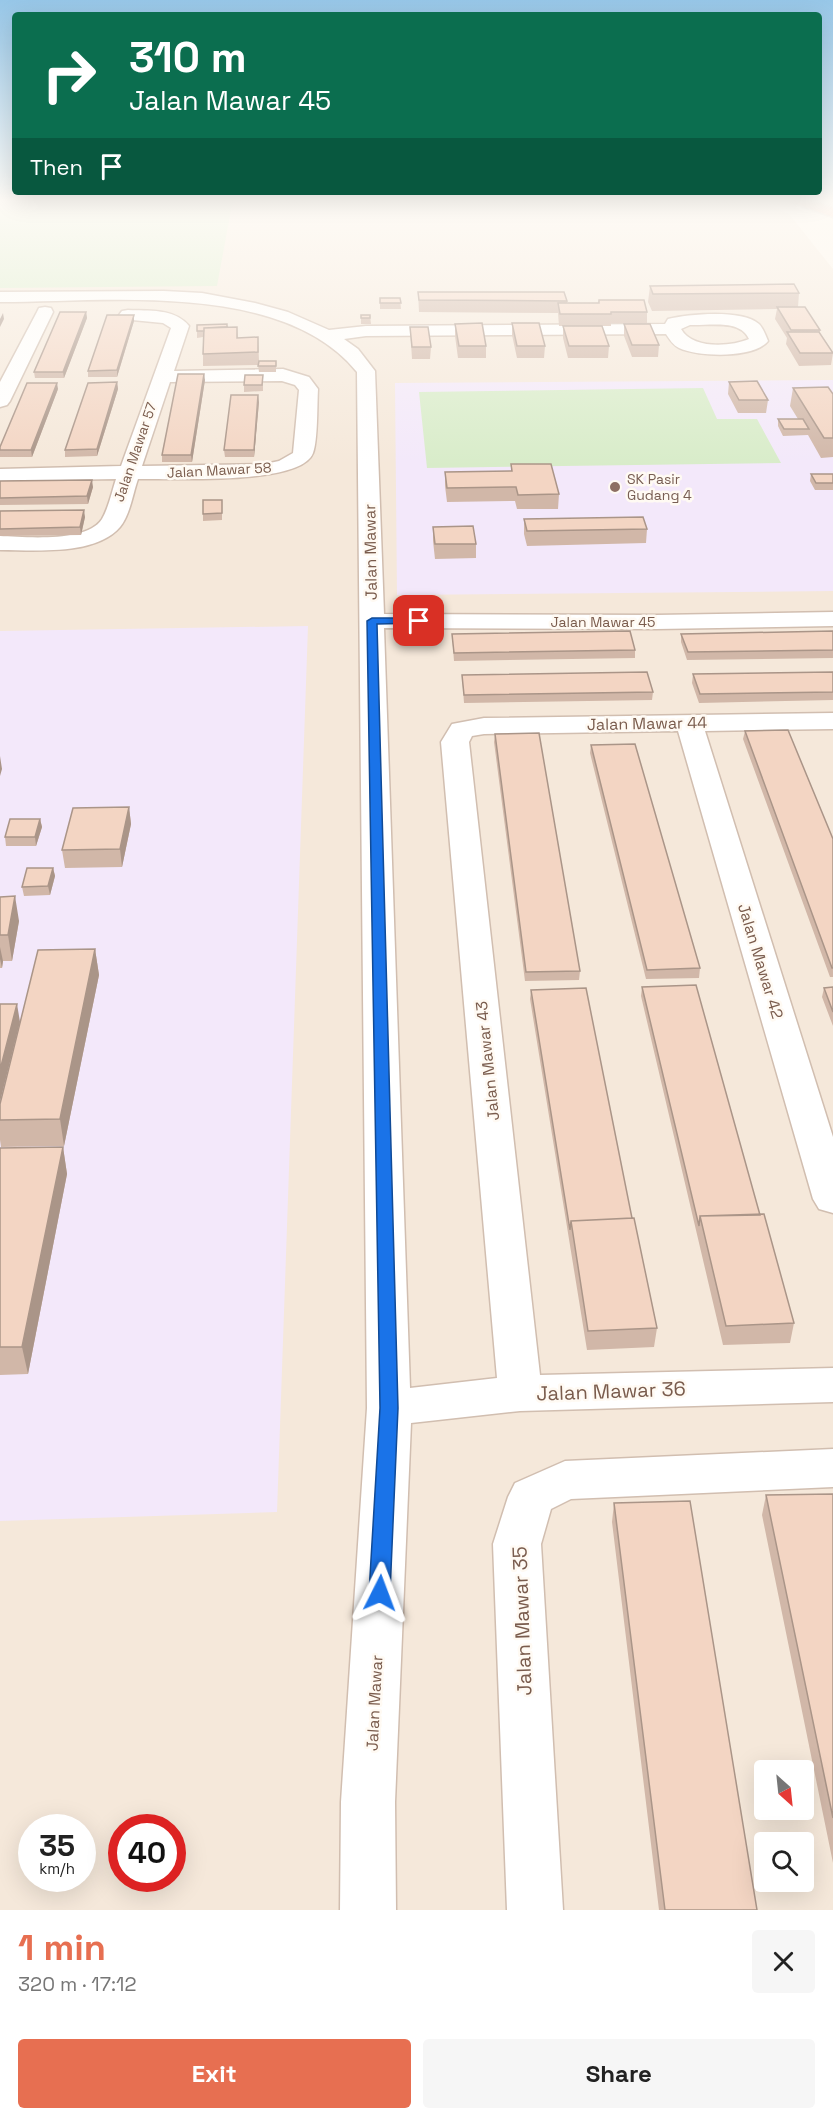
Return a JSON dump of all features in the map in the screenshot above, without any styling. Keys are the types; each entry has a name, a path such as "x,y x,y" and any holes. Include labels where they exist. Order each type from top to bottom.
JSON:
{"street":[{"name":"Jalan Mawar","path":"0,297 178,296 266,311 328,335 359,361 366,371 389,1408 368,1802 368,1910"},
{"path":"0,312 91,313"},
{"path":"0,401 45,312"},
{"name":"Jalan Mawar 57","path":"0,543 57,542 86,538 107,528 112,522 180,326 174,320 159,317 111,314"},
{"path":"328,335 366,331 672,329"},
{"name":"Jalan Mawar 58","path":"0,475 265,470 294,463 303,453 309,389 302,381 284,375 161,377"},
{"name":"Jalan Mawar 45","path":"372,621 656,622 833,619"},
{"name":"Jalan Mawar 44","path":"462,730 484,726 833,721"},
{"name":"Jalan Mawar 42","path":"689,722 833,1199"},
{"name":"Jalan Mawar 43","path":"462,730 455,742 520,1394"},
{"name":"Jalan Mawar 36","path":"389,1408 520,1394 833,1385"},
{"name":"Jalan Mawar 35","path":"535,1910 517,1544 531,1497 565,1479 833,1468"}],"shaded area":[{"path":"0,288 833,288 833,1910 0,1910"},
{"name":"SK Pasir Gudang 4","path":"833,380 833,591 397,595 395,383"},
{"path":"308,626 277,1512 0,1521 0,631"}],"green space":[{"path":"703,388 717,419 757,419 781,463 427,468 419,392"}],"building":[{"path":"651,288 796,288 799,293 653,294"},
{"path":"418,292 564,292 567,301 419,300"},
{"path":"380,298 400,298 401,303 380,303"},
{"path":"599,300 644,300 647,312 560,314 558,303 599,303"},
{"path":"777,307 805,307 820,330 791,330"},
{"path":"60,312 86,312 63,372 34,372"},
{"path":"107,315 134,315 117,370 88,371"},
{"path":"361,315 370,315 370,318 361,318"},
{"path":"482,323 486,346 459,346 455,324"},
{"path":"512,323 539,323 545,346 517,346"},
{"path":"227,324 227,327 204,328 204,331 197,331 197,325"},
{"path":"624,324 650,324 659,345 632,345"},
{"path":"563,326 602,326 609,346 569,346"},
{"path":"237,327 237,338 258,337 258,352 203,354 204,328"},
{"path":"410,327 428,327 431,347 412,347"},
{"path":"787,332 819,332 833,353 800,353"},
{"path":"259,361 276,361 276,366 258,366"},
{"path":"178,374 204,374 191,455 162,455"},
{"path":"245,375 263,375 262,385 244,385"},
{"path":"757,381 768,400 739,400 729,382"},
{"path":"117,382 97,449 65,450 88,383"},
{"path":"27,383 57,383 31,450 0,450 0,447"},
{"path":"828,387 833,394 833,438 824,438 793,388"},
{"path":"231,395 258,395 254,450 224,450"},
{"path":"778,419 803,419 809,429 784,429"},
{"path":"511,464 551,464 559,494 518,495 516,487 447,488 445,472 512,471"},
{"path":"811,474 833,474 833,483 816,483"},
{"path":"92,480 87,496 0,498 0,481"},
{"path":"203,500 222,500 222,513 203,514"},
{"path":"84,510 80,527 0,529 0,511"},
{"path":"643,517 647,529 527,531 524,519"},
{"path":"473,526 476,544 435,544 433,527"},
{"path":"630,631 635,650 454,653 452,634"},
{"path":"833,631 833,650 688,652 681,634"},
{"path":"647,672 653,692 464,695 462,675"},
{"path":"833,672 833,692 700,694 693,674"},
{"path":"788,730 833,839 833,968 745,731"},
{"path":"539,733 580,971 526,972 495,734"},
{"path":"635,744 700,968 647,970 591,745"},
{"path":"129,807 120,849 62,850 73,808"},
{"path":"10,819 40,819 35,837 5,837"},
{"path":"27,868 53,868 48,886 22,887"},
{"path":"15,896 8,935 0,935 0,897"},
{"path":"95,949 60,1119 0,1120 0,1104 38,950"},
{"path":"696,985 760,1215 700,1216 699,1226 642,987"},
{"path":"833,987 833,1012 824,988"},
{"path":"586,988 632,1218 571,1221 570,1230 531,990"},
{"path":"0,1004 17,1004 0,1070"},
{"path":"63,1147 22,1347 0,1347 0,1148"},
{"path":"764,1214 794,1323 726,1326 700,1216"},
{"path":"634,1218 657,1328 588,1331 571,1221"},
{"path":"833,1494 833,1818 766,1495"},
{"path":"690,1501 757,1910 665,1910 614,1503"}],"place":[{"name":"SK Pasir Gudang 4","path":"615,487"}],"route":[{"path":"380,1593 389,1408 372,621 419,621"}]}
